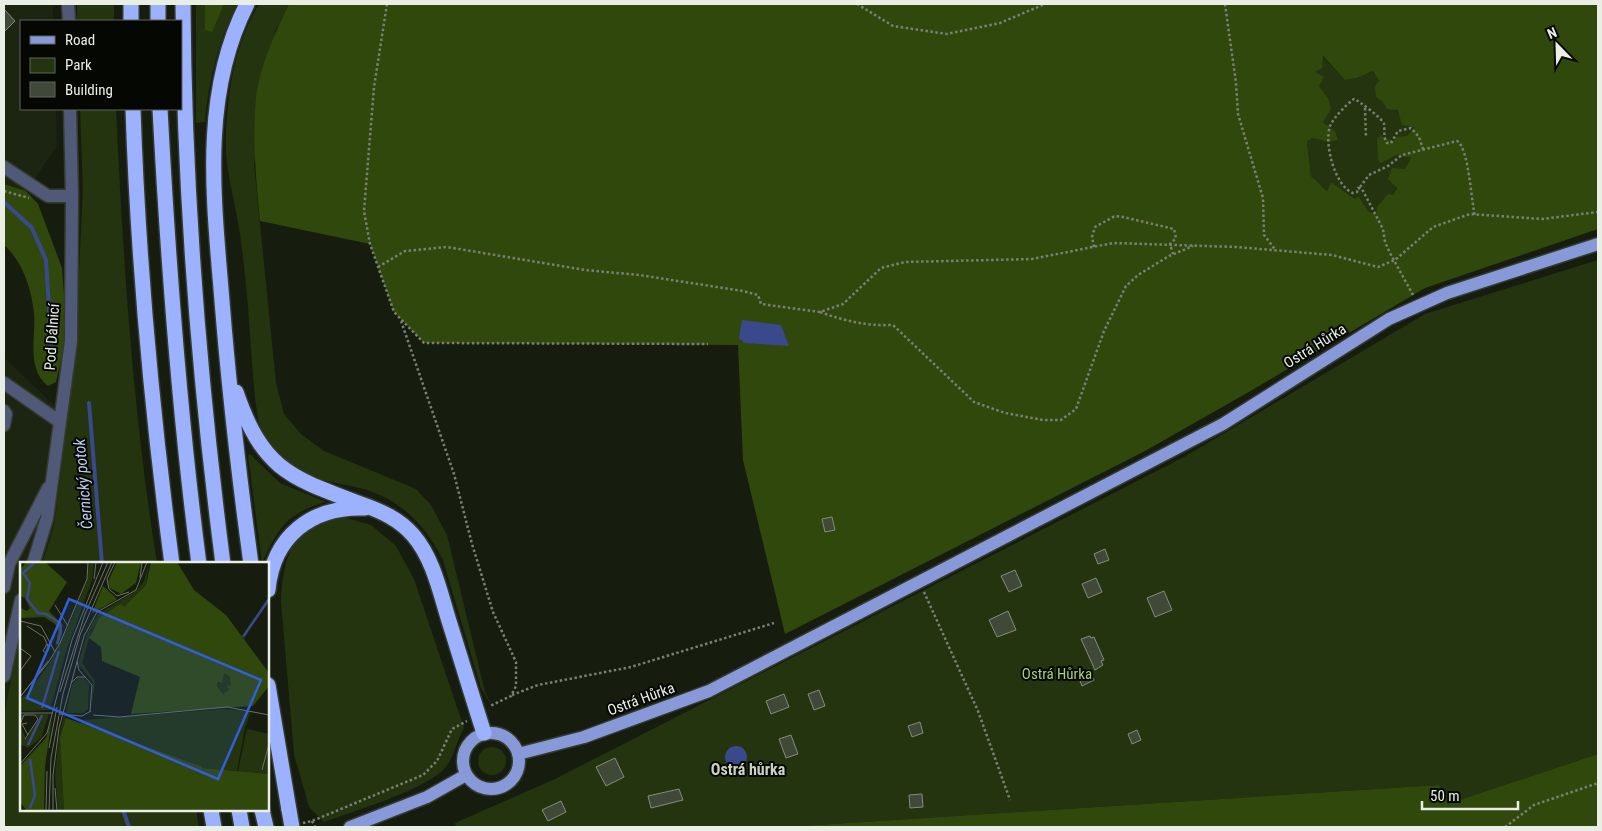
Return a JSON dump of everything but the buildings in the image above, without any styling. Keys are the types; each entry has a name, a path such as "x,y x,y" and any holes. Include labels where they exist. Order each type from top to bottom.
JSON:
{"highway":[{"path":"131,4 131,20"},
{"path":"158,4 158,20"},
{"path":"183,4 190,234 209,455 223,562"},
{"path":"247,4 235,30 222,70 214,128 216,220 228,367 236,450 251,562"},
{"path":"133,110 143,282 159,457 172,562"},
{"path":"160,110 174,342 185,460 199,562"},
{"path":"228,367 251,430 275,463 307,483 378,510 405,527 425,553 474,717 484,733"},
{"path":"269,576 277,554 298,528 318,516 336,510 356,508 378,510"},
{"path":"269,691 292,827"},
{"path":"211,811 214,827"}],"main road":[{"name":"Ostrá Hůrka","path":"518,754 584,736 709,691 1223,424 1389,319 1447,293 1598,244"},
{"path":"484,733 502,735 515,746 518,754 517,772 512,780 497,789 479,787 466,775 463,767 464,750 476,736 484,733"},
{"path":"350,827 427,797 466,775"}],"street":[{"path":"68,4 68,20"},
{"name":"Pod Dálnicí","path":"34,562 47,518 71,341 72,196 70,110"},
{"path":"4,167 48,196 72,196"},
{"path":"4,383 60,422"},
{"path":"4,411 6,414 4,425"},
{"path":"4,587 9,564 52,481"},
{"path":"4,676 20,604"}],"path":[{"path":"387,4 374,87 364,211 370,244 394,312 424,343 708,344"},
{"path":"857,4 893,26 947,34 1000,23 1045,4"},
{"path":"1225,4 1236,83 1238,114 1263,198 1264,234 1276,250"},
{"path":"1423,149 1419,137 1411,128 1398,131 1391,143 1387,143 1384,140 1384,122 1380,116 1365,108 1358,100 1354,99 1331,125 1328,137 1334,169 1342,185 1353,193 1369,174 1388,166 1402,155 1457,141 1461,144 1472,178 1471,199 1475,216"},
{"path":"1365,108 1366,138"},
{"path":"1360,187 1379,221 1385,242 1419,306"},
{"path":"820,312 843,304 881,268 905,262 1032,260 1113,243 1194,245 1332,255 1378,267 1395,260 1432,227 1470,214 1475,216 1542,219 1598,212"},
{"path":"1094,247 1092,237 1095,227 1115,216 1171,227 1176,233 1170,244 1173,254"},
{"path":"378,267 405,251 447,246 585,270 639,275 743,292 758,295 761,304 820,312 847,322 876,326 893,324 974,402 1005,413 1043,420 1061,420 1076,409 1104,331 1126,286 1138,275 1173,254 1194,245"},
{"path":"401,319 454,474 472,544 493,612 516,662 516,686 511,696"},
{"path":"919,582 978,710 1010,800"},
{"path":"315,827 312,821 423,775 437,761 452,729 511,696 538,685 631,667 750,628 774,623"},
{"path":"1505,827 1534,805 1598,783"}],"shaded area":[{"path":"4,4 53,4 53,20 20,20 20,110 56,110 57,146 26,191 4,184"},
{"path":"4,357 66,417 54,527 42,562 20,562 20,630 4,717"}],"green space":[{"path":"77,4 114,4 114,20 77,20"},
{"path":"196,4 237,4 215,62 205,122 196,123"},
{"path":"205,4 224,4 212,32 205,30"},
{"path":"259,4 289,4 275,32 254,164 276,383 284,414 301,434 324,451 416,489 431,505 447,535 485,692 495,711 481,688 443,560 421,527 403,509 380,495 367,490 319,479 297,471 277,456 261,430 255,397 243,257 226,148 229,100 234,67 244,35"},
{"path":"289,4 1598,4 1598,229 1425,288 1145,451 785,634 743,460 738,345 424,343 394,312 370,244 260,221 254,144 256,98 264,62","holes":["1323,56 1345,80 1357,78 1373,71 1379,81 1375,86 1376,97 1383,102 1387,109 1398,110 1402,125 1415,127 1407,136 1396,137 1394,141 1381,136 1377,138 1378,160 1381,163 1396,155 1411,158 1405,169 1392,168 1388,179 1397,188 1393,195 1388,194 1377,207 1376,215 1368,211 1359,197 1355,199 1331,182 1327,191 1311,176 1307,142 1312,138 1328,142 1338,140 1335,131 1323,122 1331,109 1328,98 1319,86 1324,77 1315,72 1322,68"]},
{"path":"1322,56 1345,80 1357,78 1373,71 1379,81 1376,97 1398,110 1416,127 1407,136 1394,141 1381,136 1396,155 1411,158 1393,195 1376,216 1368,211 1359,198 1355,199 1331,182 1327,191 1311,176 1307,142 1312,138 1328,142 1335,131 1323,122 1328,98 1319,86 1315,72"},
{"path":"80,110 116,110 122,223 135,394 157,562 43,562 54,527 75,354 83,188"},
{"path":"4,184 26,191 38,204 62,268 67,334 56,382 48,386 41,379 34,362 34,313 31,294 21,267 4,245"},
{"path":"1598,260 1598,754 1447,805 1439,785 785,827 456,827 455,823 555,779 1184,457 1425,314"},
{"path":"248,455 251,455 280,483 326,502 302,511 286,523 279,531 262,562"},
{"path":"343,517 371,525 396,546 414,579 464,728 452,757 441,772 402,794 324,822 309,807 294,754 281,602 285,568 292,546 298,536 316,522"},
{"path":"20,630 20,811 196,811 199,827 4,827 4,717"},
{"path":"492,747 502,751 506,761 502,771 492,775 482,771 478,761 482,751"},
{"path":"1598,754 1598,827 785,827 1439,785 1448,804"}],"water":[{"path":"742,320 781,325 789,346 745,343 739,338"},
{"path":"732,746 740,746 747,753 747,761 740,768 732,768 725,761 725,753"}],"waterway":[{"name":"Černický potok","path":"4,202 32,228 46,260 52,355"},
{"name":"Černický potok","path":"89,403 102,562"},
{"name":"Černický potok","path":"123,811 129,827"}],"district":[{"name":"Ostrá hůrka","path":"748,769"}]}
